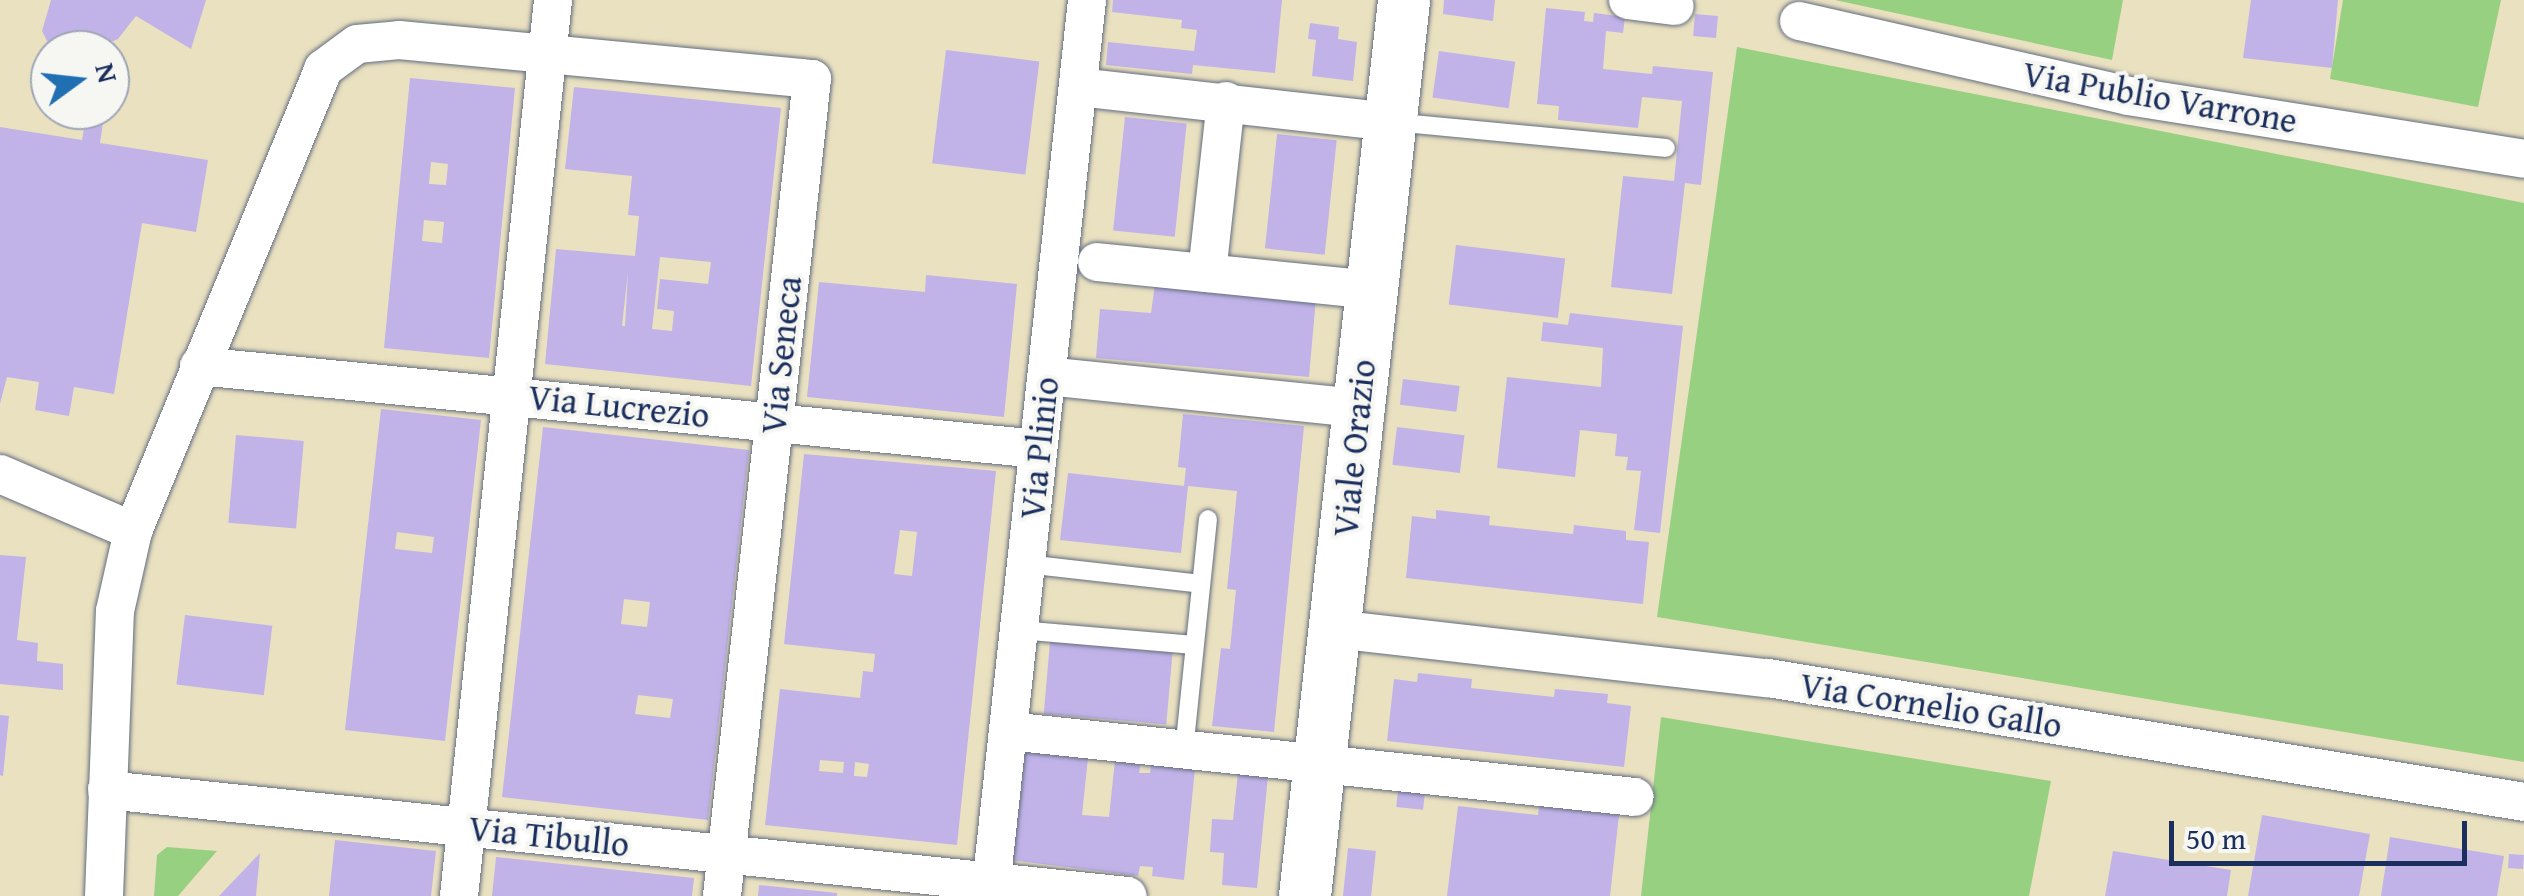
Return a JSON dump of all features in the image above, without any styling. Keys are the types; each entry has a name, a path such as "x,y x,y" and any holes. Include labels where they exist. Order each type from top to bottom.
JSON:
{"street":[{"path":"460,896 552,0"},
{"name":"Via Plinio","path":"991,888 1087,0"},
{"name":"Viale Orazio","path":"1305,896 1404,0"},
{"path":"1628,0 1675,6"},
{"name":"Via Publio Varrone","path":"1799,22 2128,96 2524,159"},
{"path":"104,896 115,611 133,531 323,70 357,44 399,40 547,56"},
{"name":"Via Seneca","path":"547,56 812,79 722,896"},
{"path":"1078,86 1391,122"},
{"path":"1207,273 1226,101"},
{"path":"1097,262 1373,290"},
{"name":"Via Lucrezio","path":"200,366 1038,449"},
{"path":"1046,376 1358,408"},
{"path":"0,474 133,531"},
{"name":"Via Cornelio Gallo","path":"1335,629 1768,678 2524,802"},
{"path":"1008,731 1635,798"},
{"name":"Via Tibullo","path":"107,790 726,854 991,888 1128,896"}],"lane":[{"path":"1391,122 1666,148"},
{"path":"1184,751 1208,519"},
{"path":"1026,564 1201,584"},
{"path":"1019,630 1194,645"}],"green space":[{"path":"1835,0 2123,0 2112,60"},
{"path":"2343,0 2501,0 2478,107 2330,79"},
{"path":"1737,47 2524,203 2524,762 1657,617"},
{"path":"1661,717 2051,781 2029,896 1641,896"},
{"path":"167,847 217,851 178,896 154,896 157,855"}],"building":[{"path":"51,0 206,0 191,49 136,16 125,30 42,30"},
{"path":"1113,0 1282,0 1275,73 1193,65 1192,74 1106,65 1108,42 1194,51 1197,30 1181,28 1182,20 1112,12"},
{"path":"1444,0 1495,0 1493,21 1443,14"},
{"path":"2251,0 2338,0 2332,68 2243,58"},
{"path":"1546,8 1585,12 1584,21 1593,22 1594,13 1625,17 1623,33 1606,31 1603,69 1652,74 1653,66 1713,72 1701,185 1685,183 1672,294 1611,287 1623,176 1674,181 1682,101 1642,97 1638,128 1558,120 1559,106 1537,104"},
{"path":"1695,14 1718,16 1716,38 1693,36"},
{"path":"1310,23 1339,27 1338,39 1357,42 1353,81 1312,76 1316,40 1308,39"},
{"path":"946,50 1039,61 1025,175 932,163"},
{"path":"1439,51 1515,62 1509,108 1432,98"},
{"path":"410,78 515,88 489,358 384,348","holes":["431,162 448,164 446,185 429,184","424,220 444,222 442,243 422,241"]},
{"path":"574,87 781,108 751,386 545,364 556,249 635,256 639,216 628,215 632,176 565,169","holes":["660,257 711,262 708,284 660,279 657,309 674,311 672,331 652,329","628,272 625,326 622,326"]},
{"path":"1125,117 1187,123 1175,237 1113,230"},
{"path":"0,127 82,140 84,130 102,130 100,143 208,160 196,232 142,223 114,394 74,387 69,416 35,410 39,382 7,377 0,404"},
{"path":"1277,134 1337,140 1325,255 1265,248"},
{"path":"1456,245 1565,258 1558,318 1449,305"},
{"path":"926,275 1017,284 1004,417 807,397 819,282 925,292"},
{"path":"1155,284 1316,298 1309,377 1096,358 1100,309 1151,313"},
{"path":"1570,313 1683,326 1660,533 1634,530 1641,471 1626,470 1628,457 1615,456 1617,434 1580,430 1575,477 1497,468 1507,377 1601,387 1603,348 1541,341 1543,322 1568,325"},
{"path":"1403,379 1460,386 1456,412 1400,405"},
{"path":"381,409 481,420 445,741 345,730","holes":["397,532 434,537 432,553 395,549"]},
{"path":"1183,414 1304,426 1274,732 1212,726 1221,648 1230,649 1236,590 1227,589 1237,491 1188,486 1181,553 1060,540 1068,473 1184,486 1186,468 1178,467"},
{"path":"543,427 749,450 708,820 502,797","holes":["624,599 650,602 647,627 621,624","638,695 673,699 670,718 635,714"]},
{"path":"1397,427 1464,435 1460,473 1392,465"},
{"path":"236,435 304,441 296,529 228,523"},
{"path":"804,454 996,471 957,845 765,825 780,689 860,698 863,671 873,672 875,654 784,644","holes":["900,530 917,532 912,576 894,574","820,760 844,762 843,773 819,771","855,762 869,764 867,777 854,776"]},
{"path":"1436,510 1490,516 1489,525 1573,534 1574,525 1626,531 1626,540 1649,542 1643,604 1406,578 1412,516 1436,519"},
{"path":"0,555 26,557 17,640 38,643 37,661 63,664 63,690 0,684"},
{"path":"185,615 272,626 264,695 176,684"},
{"path":"1050,642 1173,653 1166,724 1044,714"},
{"path":"1418,673 1472,679 1471,688 1554,697 1555,689 1608,694 1607,703 1631,706 1624,767 1387,741 1394,679 1417,682"},
{"path":"0,715 9,716 3,776 0,775"},
{"path":"1022,751 1088,758 1082,815 1109,817 1115,760 1141,762 1139,773 1150,773 1151,763 1195,768 1184,880 1152,876 1153,867 1140,866 1138,876 1009,860"},
{"path":"1238,773 1268,776 1257,888 1222,885 1224,853 1210,852 1212,819 1233,820"},
{"path":"1398,790 1425,793 1423,810 1396,807"},
{"path":"1458,806 1538,815 1539,806 1619,815 1610,896 1447,896"},
{"path":"2262,815 2370,834 2359,896 2248,896"},
{"path":"2390,837 2504,856 2497,896 2381,896"},
{"path":"335,840 436,851 431,896 329,896"},
{"path":"1348,848 1376,851 1371,896 1343,896"},
{"path":"2113,851 2231,870 2227,896 2105,896"},
{"path":"260,853 256,896 219,896"},
{"path":"2509,854 2524,855 2523,869 2508,868"},
{"path":"496,857 694,878 692,896 492,896"},
{"path":"759,885 837,893 837,896 758,896"}]}
